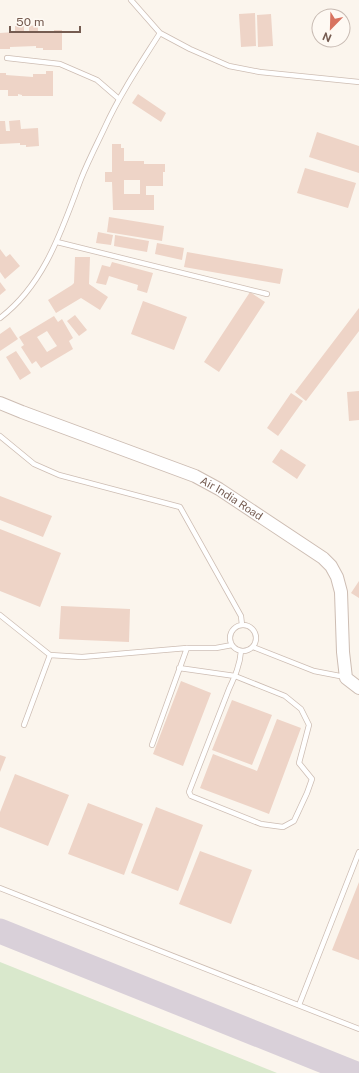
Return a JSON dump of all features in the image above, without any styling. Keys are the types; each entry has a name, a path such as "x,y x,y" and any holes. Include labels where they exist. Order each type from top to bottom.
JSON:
{"street":[{"name":"Air India Road","path":"0,403 195,476 219,489 323,558 331,566 337,577 341,592 343,652 346,678"},
{"path":"346,678 359,688"}],"lane":[{"path":"130,0 160,33 190,49 229,66 260,72 359,82"},
{"path":"0,318 24,296 41,272 57,242 82,177 106,124 160,33"},
{"path":"7,58 60,64 97,80 120,99"},
{"path":"57,242 267,294"},
{"path":"0,436 34,464 59,475 180,507 241,616 242,625"},
{"path":"0,616 50,655 82,656 187,648 216,648 232,645"},
{"path":"242,625 251,627 255,633 255,643 253,647 246,651 236,650 230,640 231,632 237,626 242,625"},
{"path":"253,647 314,671 346,678"},
{"path":"152,745 187,648"},
{"path":"179,668 235,676 285,696 301,709 309,725 299,763 312,779 294,821 282,827 261,824 191,796 189,792 235,676 240,663 241,651"},
{"path":"24,725 50,655"},
{"path":"299,1005 359,852"},
{"path":"0,888 359,1029"}],"green space":[{"path":"0,962 277,1073 0,1073"}],"building":[{"path":"255,13 256,46 241,47 239,14"},
{"path":"271,14 273,46 258,47 257,15"},
{"path":"38,25 38,33 54,33 54,30 62,30 62,50 43,50 43,48 36,48 36,46 0,49 0,33 15,32 15,26 24,26 24,33 29,33 29,26"},
{"path":"46,71 53,71 53,96 22,96 18,94 18,96 8,96 8,90 0,90 0,73 6,73 6,75 33,77 33,74 46,74"},
{"path":"138,94 166,113 161,122 132,103"},
{"path":"20,120 21,129 38,128 39,146 26,147 26,145 20,145 20,143 0,144 0,121 5,121 6,131 10,131 9,121"},
{"path":"317,132 359,146 359,173 309,157"},
{"path":"112,144 121,144 121,148 124,148 124,161 144,161 144,164 165,164 165,172 163,172 163,186 146,186 146,195 154,195 154,210 113,210 112,182 105,182 105,172 112,172","holes":["124,180 140,180 140,194 124,194"]},
{"path":"305,168 356,183 348,208 297,193"},
{"path":"109,217 164,226 162,241 107,232"},
{"path":"98,232 113,235 111,245 96,243"},
{"path":"115,235 149,241 147,252 114,246"},
{"path":"157,243 184,248 182,260 155,254"},
{"path":"0,249 6,257 10,254 20,266 5,279 0,272"},
{"path":"187,252 283,269 280,284 184,267"},
{"path":"75,257 90,257 89,284 108,297 100,310 81,298 56,313 48,300 74,283"},
{"path":"112,262 153,273 147,293 137,290 138,285 109,276 106,285 96,283 102,265 110,267"},
{"path":"0,282 6,290 0,295"},
{"path":"250,292 265,302 219,372 204,362"},
{"path":"143,301 187,317 174,350 131,334"},
{"path":"359,308 359,331 306,401 295,392"},
{"path":"75,315 87,330 79,336 67,321"},
{"path":"54,316 58,322 62,319 73,338 69,341 73,349 41,368 36,361 32,364 21,347 24,345 19,337","holes":["47,331 57,346 47,352 37,337"]},
{"path":"10,327 18,339 0,351 0,334"},
{"path":"16,351 31,373 20,380 6,357"},
{"path":"359,391 359,420 349,421 347,392"},
{"path":"291,393 303,401 278,436 267,428"},
{"path":"281,449 306,465 297,479 272,462"},
{"path":"0,496 52,516 43,537 0,520"},
{"path":"0,529 61,553 40,607 0,591"},
{"path":"359,581 359,598 351,593"},
{"path":"61,606 130,609 129,642 59,639"},
{"path":"181,681 211,693 183,766 153,754"},
{"path":"232,700 272,715 252,765 212,750"},
{"path":"277,719 301,728 269,814 200,788 213,754 257,771"},
{"path":"0,755 6,757 0,772"},
{"path":"15,774 69,795 48,846 0,827 0,812"},
{"path":"88,803 143,824 124,875 68,854"},
{"path":"156,807 203,825 178,891 131,873"},
{"path":"200,851 252,870 231,924 179,904"},
{"path":"359,882 359,960 332,950"}],"taxiway":[{"path":"0,931 354,1073"}]}
